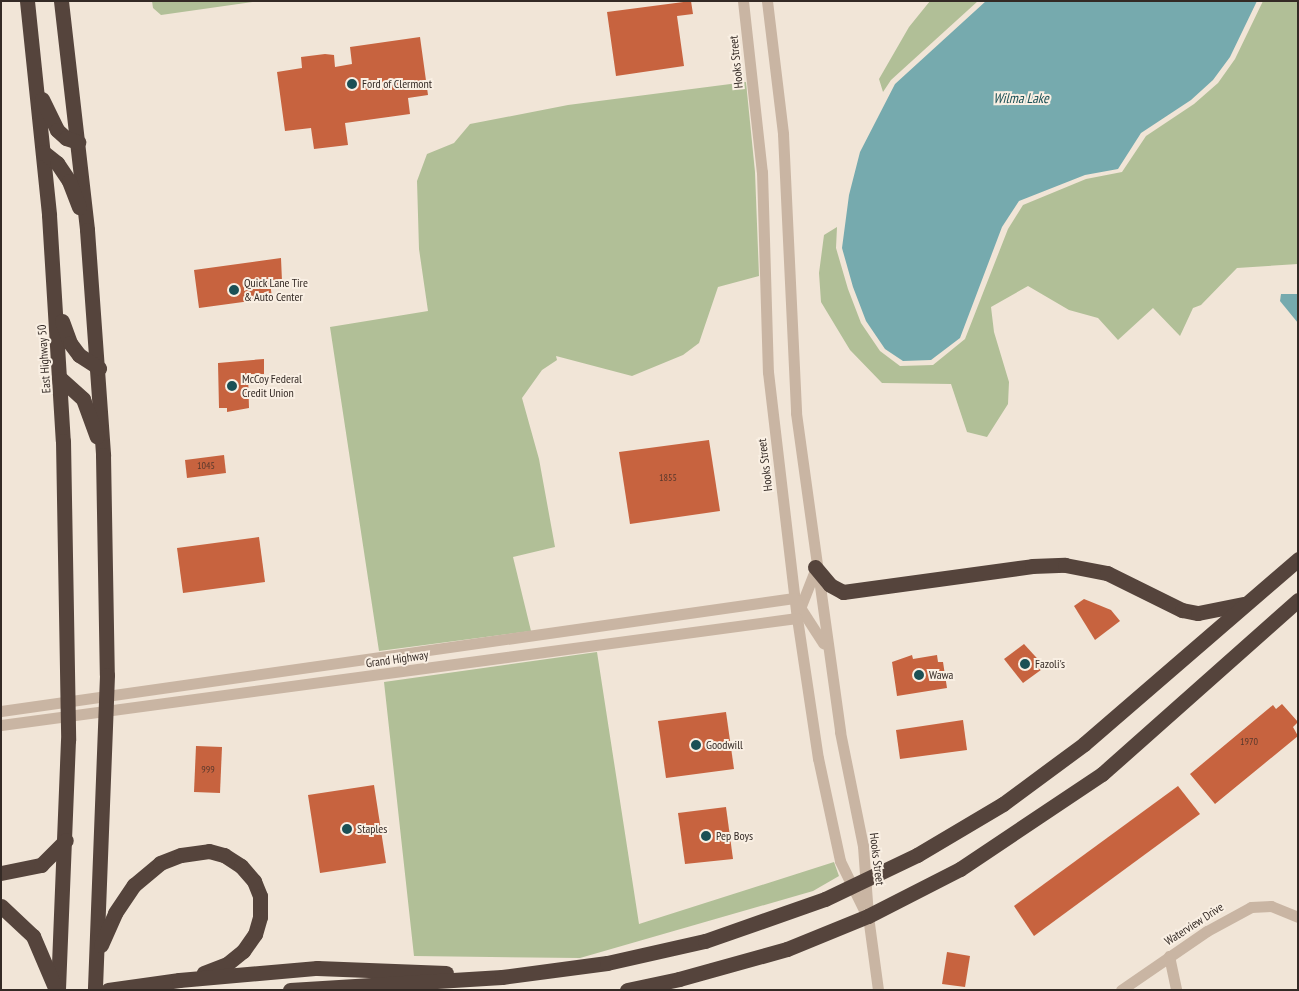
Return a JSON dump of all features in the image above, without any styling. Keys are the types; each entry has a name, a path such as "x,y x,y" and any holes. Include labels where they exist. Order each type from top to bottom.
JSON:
{"highway":[{"name":"East Highway 50","path":"27,1 43,152 61,379 68,709 66,840 57,990"},
{"path":"61,1 87,230 99,368 104,455 106,695 98,951 95,990"},
{"path":"37,89 57,130 66,138 78,142"},
{"path":"43,152 58,163 69,181 87,230"},
{"path":"54,281 70,343 79,355 99,368"},
{"path":"61,379 83,399 104,455"},
{"path":"290,990 502,977 648,956 745,928 867,880 943,840 1003,804 1084,744 1298,559"},
{"path":"815,566 830,585 843,592 1032,566 1065,565 1107,573 1182,610 1216,611 1248,603"},
{"path":"627,990 714,970 787,949 868,916 981,856 1102,774 1298,600"},
{"path":"1,873 41,866 66,840"},
{"path":"98,951 115,913 134,885 160,863 182,855 209,851 224,855 241,866 254,881 260,896 260,917 254,934 243,951 227,964 179,980"},
{"path":"1,906 33,936 57,990"},
{"path":"113,989 179,980 317,968 416,970 502,977"},
{"path":"661,990 714,970"}],"street":[{"name":"Hooks Street","path":"743,1 762,172 768,372 797,607 818,758 840,861 850,887 868,916"},
{"name":"Hooks Street","path":"767,1 783,134 795,400 815,566 829,661 867,880 868,916 878,990"},
{"path":"815,566 797,607 822,639 829,661"},
{"name":"Grand Highway","path":"1,725 68,709 106,695 797,607"},
{"name":"Grand Highway","path":"1,711 68,709 105,713 797,607"},
{"name":"Waterview Drive","path":"1121,990 1229,917 1251,907 1271,906 1294,914"},
{"path":"1169,956 1176,990"}],"green space":[{"path":"152,1 260,1 161,15 153,8"},
{"path":"930,1 978,1 891,80 883,92 879,79 909,27"},
{"path":"1263,1 1298,1 1298,264 1237,268 1201,305 1193,308 1180,336 1153,308 1118,340 1098,318 1069,310 1028,286 991,307 994,332 1009,382 1008,404 987,437 967,432 951,384 882,383 850,350 821,302 819,273 824,235 837,227 836,248 848,289 861,323 880,351 900,366 933,365 965,339 1008,229 1023,205 1086,179 1122,172 1146,136 1194,104 1218,83 1235,59"},
{"path":"746,82 755,172 759,276 718,287 699,343 683,355 632,376 556,356 557,360 542,370 522,398 539,459 555,547 513,557 531,631 379,651 330,327 428,311 419,249 417,181 427,154 454,143 470,124 568,105"},
{"path":"597,652 639,924 834,862 839,876 813,891 580,958 414,956 384,682"}],"water":[{"name":"Wilma Lake","path":"986,1 1257,1 1230,57 1213,80 1191,100 1141,133 1118,169 1085,175 1019,201 1002,227 960,338 931,360 903,361 885,349 866,321 853,287 842,248 849,195 860,152 895,84"},
{"path":"1281,294 1298,294 1298,323 1280,301"}],"building":[{"path":"691,1 693,14 677,16 684,66 616,76 607,12"},
{"name":"Ford of Clermont","path":"420,37 428,95 408,98 410,114 345,123 348,145 314,149 311,128 285,131 277,72 302,68 301,57 325,54 334,55 335,67 352,64 350,47"},
{"name":"Quick Lane Tire & Auto Center","path":"281,258 282,281 270,282 272,298 199,308 194,270"},
{"name":"McCoy Federal Credit Union","path":"264,359 264,374 248,374 249,408 227,412 227,408 219,408 218,363"},
{"path":"709,440 720,511 630,524 619,452"},
{"path":"224,455 226,473 187,478 185,460"},
{"path":"259,537 265,582 183,593 177,548"},
{"path":"1084,599 1111,610 1120,621 1095,640 1074,606"},
{"name":"Fazoli's","path":"1024,644 1045,667 1023,683 1004,659"},
{"name":"Wawa","path":"912,655 913,659 937,655 938,662 943,662 947,688 897,696 892,662"},
{"path":"1282,704 1298,722 1293,727 1298,736 1215,804 1190,774 1273,705 1276,709"},
{"name":"Goodwill","path":"726,712 734,769 666,778 658,721"},
{"path":"963,720 967,750 900,759 896,730"},
{"path":"196,746 222,747 220,793 194,792"},
{"name":"Staples","path":"374,785 386,863 320,873 308,795"},
{"path":"1178,786 1200,814 1034,936 1014,906"},
{"name":"Pep Boys","path":"726,807 733,859 685,864 678,813"},
{"path":"947,952 970,956 965,987 942,984"}],"place":[{"name":"Ford of Clermont","path":"352,84"},
{"name":"Quick Lane Tire & Auto Center","path":"234,290"},
{"name":"McCoy Federal Credit Union","path":"232,386"},
{"name":"Fazoli's","path":"1025,664"},
{"name":"Wawa","path":"919,675"},
{"name":"Goodwill","path":"696,745"},
{"name":"Staples","path":"347,829"},
{"name":"Pep Boys","path":"706,836"}]}
